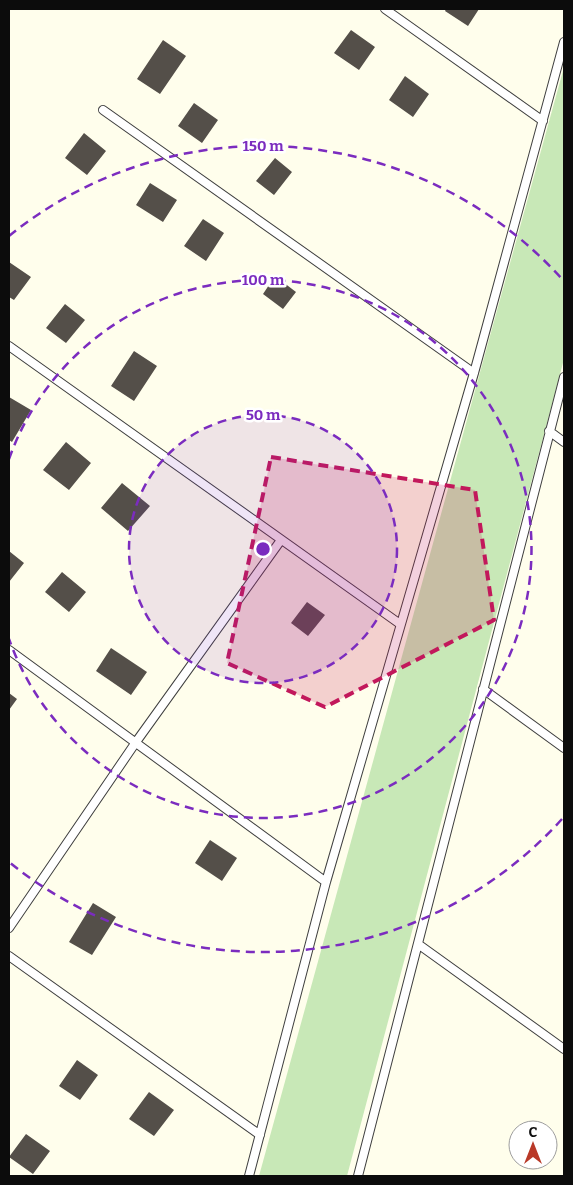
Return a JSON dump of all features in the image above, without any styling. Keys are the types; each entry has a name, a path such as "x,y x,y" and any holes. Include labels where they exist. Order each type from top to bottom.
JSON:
{"lane":[{"path":"385,9 543,121"},
{"path":"249,1176 326,882 474,373 564,42"},
{"path":"104,110 474,373"},
{"path":"9,346 400,624"},
{"path":"358,1176 564,377"},
{"path":"549,431 564,442"},
{"path":"9,928 136,742 281,540"},
{"path":"9,650 326,882"},
{"path":"483,689 564,748"},
{"path":"418,944 564,1049"},
{"path":"9,956 260,1135"}],"highlighted area":[{"path":"271,457 475,490 494,620 325,707 227,663"}],"green space":[{"path":"564,67 564,359 347,1176 259,1176"}],"building":[{"path":"446,9 479,9 468,26 445,11"},
{"path":"351,30 375,47 359,70 334,53"},
{"path":"163,40 186,56 160,94 137,79"},
{"path":"405,76 429,94 413,117 389,100"},
{"path":"194,103 218,120 202,143 178,126"},
{"path":"84,133 106,151 87,175 65,158"},
{"path":"275,158 292,172 274,195 256,181"},
{"path":"150,183 177,200 163,222 136,205"},
{"path":"203,219 224,233 206,261 184,246"},
{"path":"9,262 31,277 14,300 9,297"},
{"path":"275,276 296,292 283,309 263,294"},
{"path":"65,304 85,320 66,343 46,328"},
{"path":"134,351 157,366 134,401 111,386"},
{"path":"9,397 31,410 12,442 9,440"},
{"path":"66,442 91,463 69,490 43,470"},
{"path":"122,483 150,506 128,531 101,508"},
{"path":"9,551 24,563 9,582"},
{"path":"62,572 86,592 69,612 45,592"},
{"path":"307,602 325,615 308,636 291,623"},
{"path":"111,648 147,672 131,695 96,671"},
{"path":"9,693 17,699 9,710"},
{"path":"210,840 237,858 222,881 195,863"},
{"path":"93,903 116,917 92,955 69,942"},
{"path":"77,1060 98,1075 80,1100 59,1086"},
{"path":"149,1092 174,1110 154,1136 129,1119"},
{"path":"26,1134 50,1151 33,1174 9,1157"}]}
